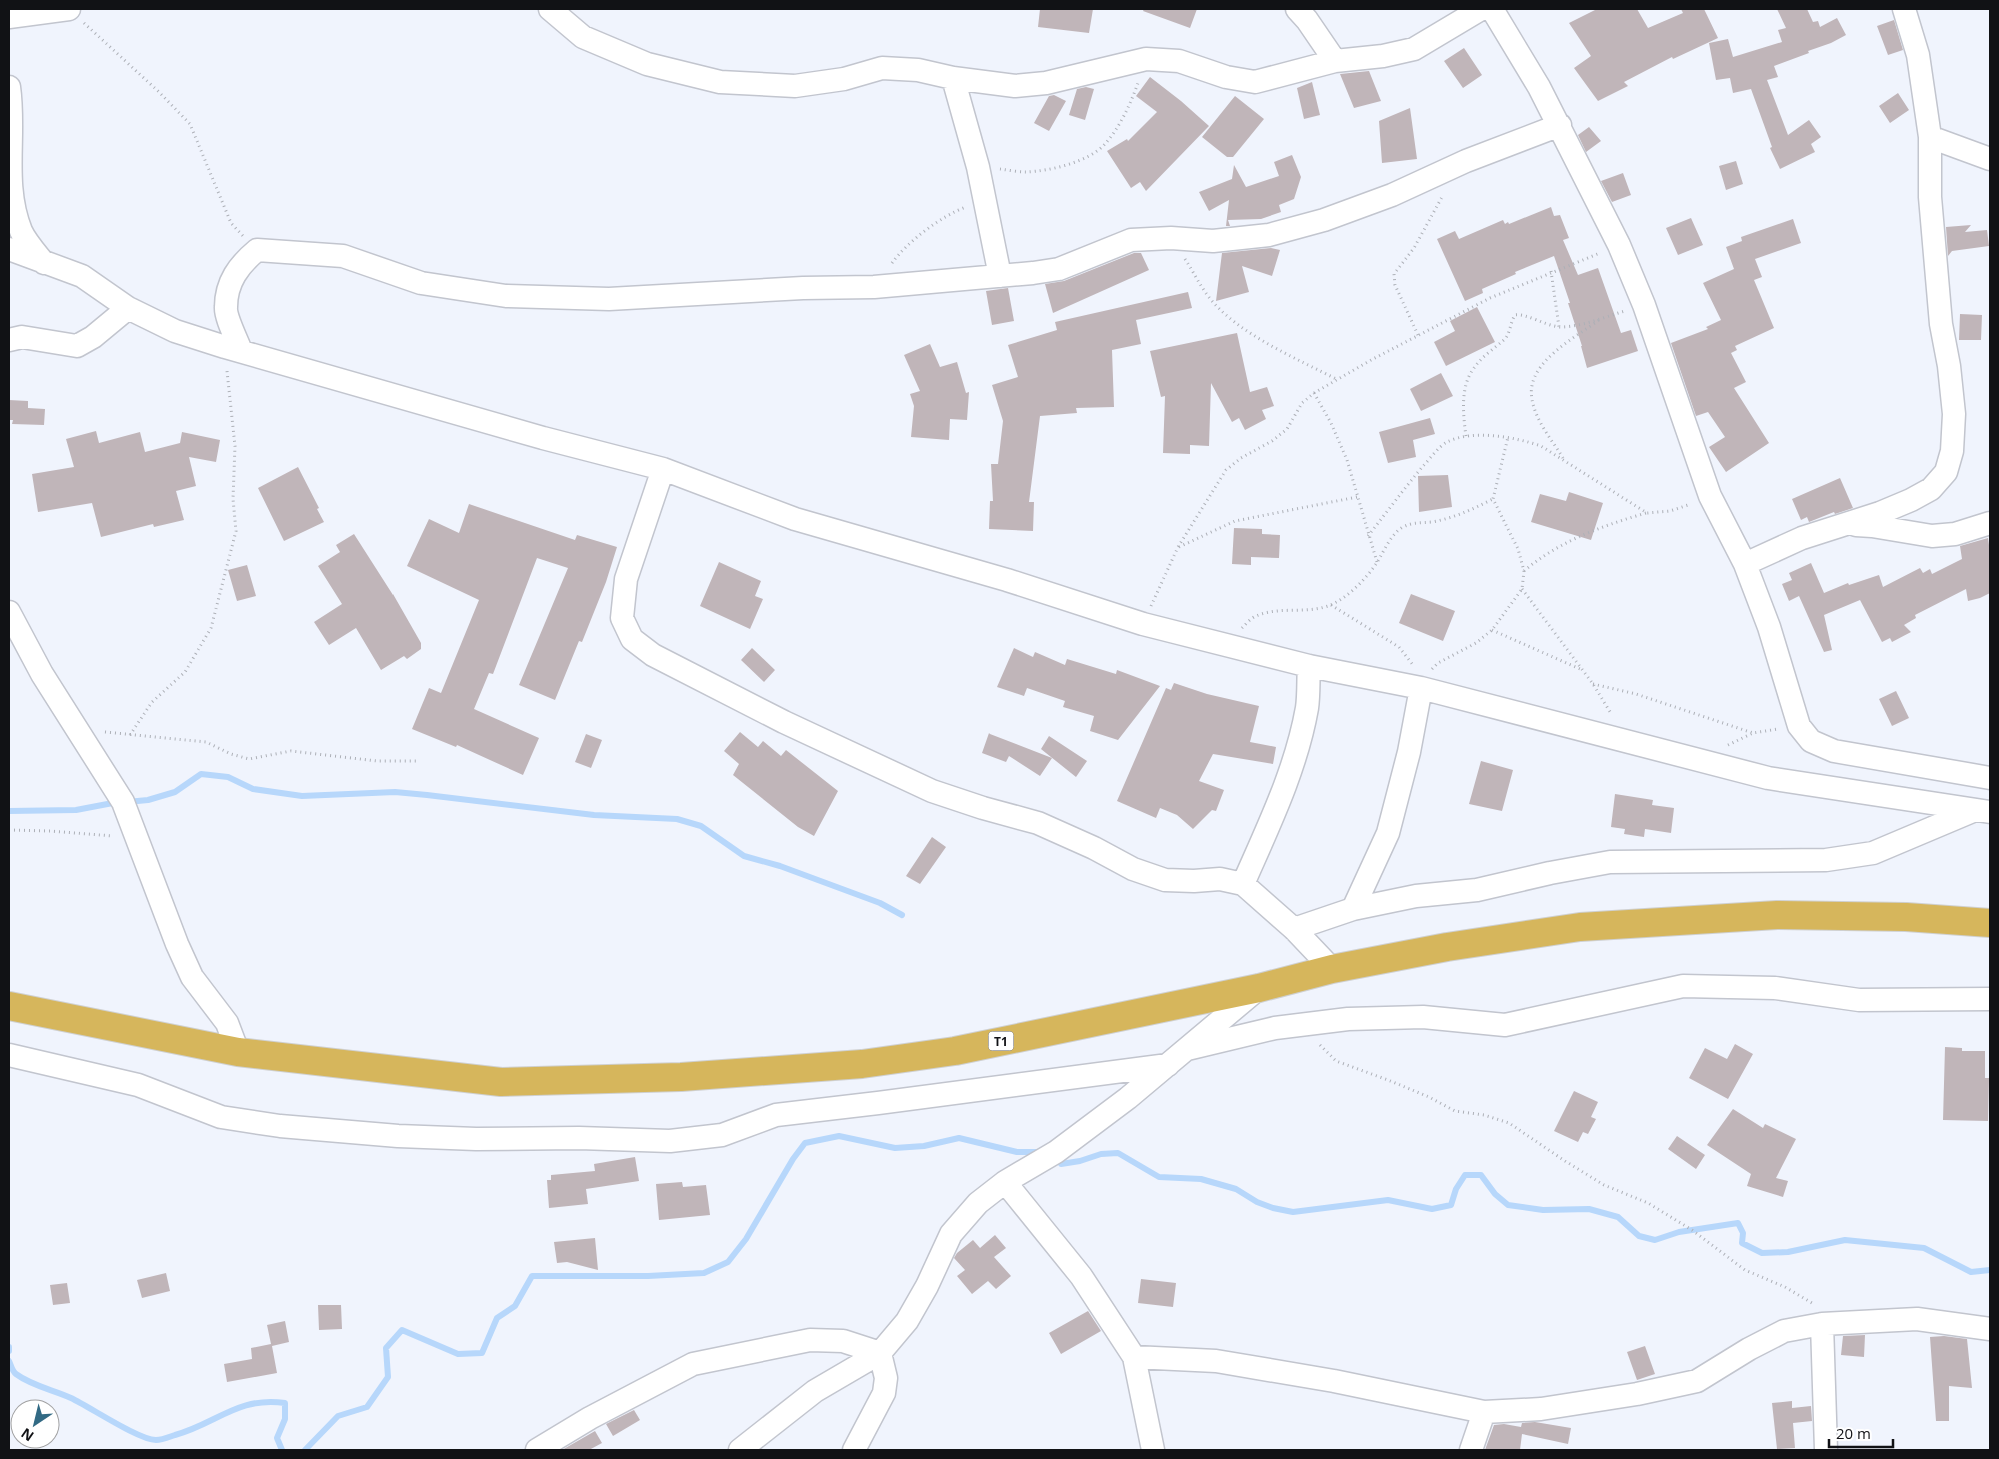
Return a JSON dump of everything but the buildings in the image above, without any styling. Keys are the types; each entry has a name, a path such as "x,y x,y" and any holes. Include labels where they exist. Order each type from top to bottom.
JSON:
{"highway":[{"name":"T1","path":"9,1006 238,1052 501,1082 681,1078 862,1064 955,1051 1259,988 1332,968 1447,947 1580,927 1777,915 1906,917 1990,923"}],"street":[{"path":"9,17 69,9"},
{"path":"550,9 583,37 647,64 720,82 795,86 844,79 882,68 918,70 953,78 1015,86 1039,84 1146,59 1179,61 1226,77 1255,82 1335,61 1384,56 1414,49 1481,9"},
{"path":"1297,9 1307,20 1335,61"},
{"path":"1492,9 1560,125 1619,245 1644,305 1710,496 1745,564 1769,627 1799,726 1811,741 1834,751 1990,778"},
{"path":"1745,564 1802,538 1840,524 1880,514 1931,489 1946,472 1952,451 1954,414 1949,366 1941,324 1930,197 1930,137 1918,56 1904,9"},
{"path":"953,78 978,167 1000,276"},
{"path":"9,87 9,149 13,207 22,234 44,262"},
{"path":"233,349 225,308 231,284 240,265 256,250 343,256 421,283 506,296 609,299 803,288 874,287 1000,276 1059,268 1131,240 1171,238 1213,241 1269,235 1340,214 1392,195 1466,161 1560,125"},
{"path":"1930,137 1990,158"},
{"path":"9,249 82,276 128,308 175,331 543,438 663,469 796,519 1007,580 1143,624 1309,666 1422,683 1631,744 1768,778 1983,811"},
{"path":"9,340 22,337 77,346 93,337 128,308"},
{"path":"663,469 626,579 622,618 632,639 653,655 793,726 932,792 1038,823 1094,848 1133,869 1165,880 1194,881 1220,879 1243,884 1294,929 1332,968"},
{"path":"1840,524 1872,526 1932,536 1955,534 1990,523"},
{"path":"9,612 42,674 123,802 177,944 192,977 227,1023 238,1052"},
{"path":"1243,884 1283,792 1295,758 1307,707 1309,666"},
{"path":"1353,909 1388,833 1409,752 1422,683"},
{"path":"1294,929 1353,909 1416,896 1477,890 1550,872 1610,862 1826,860 1873,853 1983,811"},
{"path":"1187,1049 1275,1028 1348,1019 1423,1017 1505,1025 1683,986 1774,988 1859,1000 1990,999"},
{"path":"740,1450 815,1391 880,1353 907,1321 927,1286 951,1234 978,1203 1005,1182 1056,1152 1128,1098 1259,988"},
{"path":"9,1055 138,1085 221,1116 280,1126 398,1136 476,1139 579,1138 670,1141 722,1135 776,1115 1168,1065"},
{"path":"1005,1182 1081,1276 1134,1358 1153,1450"},
{"path":"1134,1358 1216,1361 1334,1381 1484,1412 1541,1409 1637,1394 1697,1382 1749,1349 1784,1331 1822,1324 1917,1319 1990,1329"},
{"path":"1822,1324 1826,1450"},
{"path":"539,1450 590,1418 693,1364 810,1340 843,1341 880,1353"},
{"path":"854,1450 884,1393 886,1378 880,1353"},
{"path":"1471,1450 1484,1412"}],"path":[{"path":"69,9 158,91 190,124 231,223 256,250"},
{"path":"978,167 1027,172 1064,165 1083,159 1104,145 1123,118 1146,59"},
{"path":"1418,335 1395,285 1394,274 1414,248 1437,204 1466,161"},
{"path":"874,287 894,259 913,241 957,210 985,200"},
{"path":"1171,238 1208,297 1228,317 1256,336 1338,381"},
{"path":"1143,624 1178,547 1226,470 1241,458 1272,441 1287,429 1302,403 1314,393 1338,381 1372,359 1490,298 1551,271 1619,245"},
{"path":"1551,271 1557,300 1559,327"},
{"path":"1466,436 1463,416 1466,386 1473,369 1510,334 1512,320 1515,315 1520,314 1539,323 1559,327 1579,325 1644,305"},
{"path":"1563,458 1538,416 1531,398 1534,378 1540,366 1551,355 1602,318"},
{"path":"130,735 152,702 185,672 210,628 236,530 233,499 235,446 233,349"},
{"path":"1314,393 1331,423 1347,460 1377,562"},
{"path":"1368,536 1431,457 1446,442 1466,436 1508,437 1522,439 1542,446 1647,513"},
{"path":"1331,605 1398,647 1422,683 1438,663 1476,643 1492,630 1522,590 1524,571 1518,549 1493,499 1508,437"},
{"path":"1524,571 1540,557 1558,546 1604,526 1647,513 1670,511 1710,496"},
{"path":"1178,547 1235,521 1358,497"},
{"path":"1227,646 1255,616 1273,612 1304,611 1331,605 1346,595 1364,579 1390,540 1401,528 1415,522 1432,522 1464,513 1493,499"},
{"path":"1522,590 1593,684 1631,744"},
{"path":"1492,630 1581,669"},
{"path":"1593,684 1636,694 1753,733"},
{"path":"1698,760 1753,733 1799,726"},
{"path":"77,728 206,742 232,754 249,759 291,751 377,761 418,761"},
{"path":"9,830 50,830 130,838 142,852"},
{"path":"1306,1024 1324,1050 1336,1061 1430,1097 1455,1111 1484,1115 1509,1122 1604,1185 1648,1203 1692,1230 1745,1270 1785,1288 1845,1322"}],"waterway":[{"path":"127,802 148,800 175,792 201,774 228,777 253,789 302,796 395,792 594,815 677,819 701,826 744,856 780,866 880,903 902,915"},
{"path":"9,811 76,810 118,802"},
{"path":"305,1450 338,1416 367,1407 388,1377 386,1348 402,1330 458,1354 482,1353 497,1318 515,1306 532,1276 648,1276 704,1273 728,1262 746,1239 793,1159 805,1143 839,1136 895,1148 924,1146 959,1138 1017,1152 1042,1152"},
{"path":"1057,1156 1061,1164 1080,1161 1101,1154 1118,1153 1159,1177 1201,1179 1236,1189 1257,1202 1273,1208 1293,1212 1388,1200 1432,1209 1451,1205 1456,1189 1465,1175 1481,1175 1495,1194 1508,1205 1543,1210 1589,1209 1618,1217 1639,1236 1655,1240 1679,1232 1738,1223 1743,1233 1742,1243 1762,1253 1788,1252 1845,1240 1924,1248 1971,1272 1990,1270"},
{"path":"9,1361 15,1373 22,1378 71,1398 148,1439 156,1440 190,1430 240,1407 268,1402 285,1403 285,1419 277,1438 282,1450"}]}
